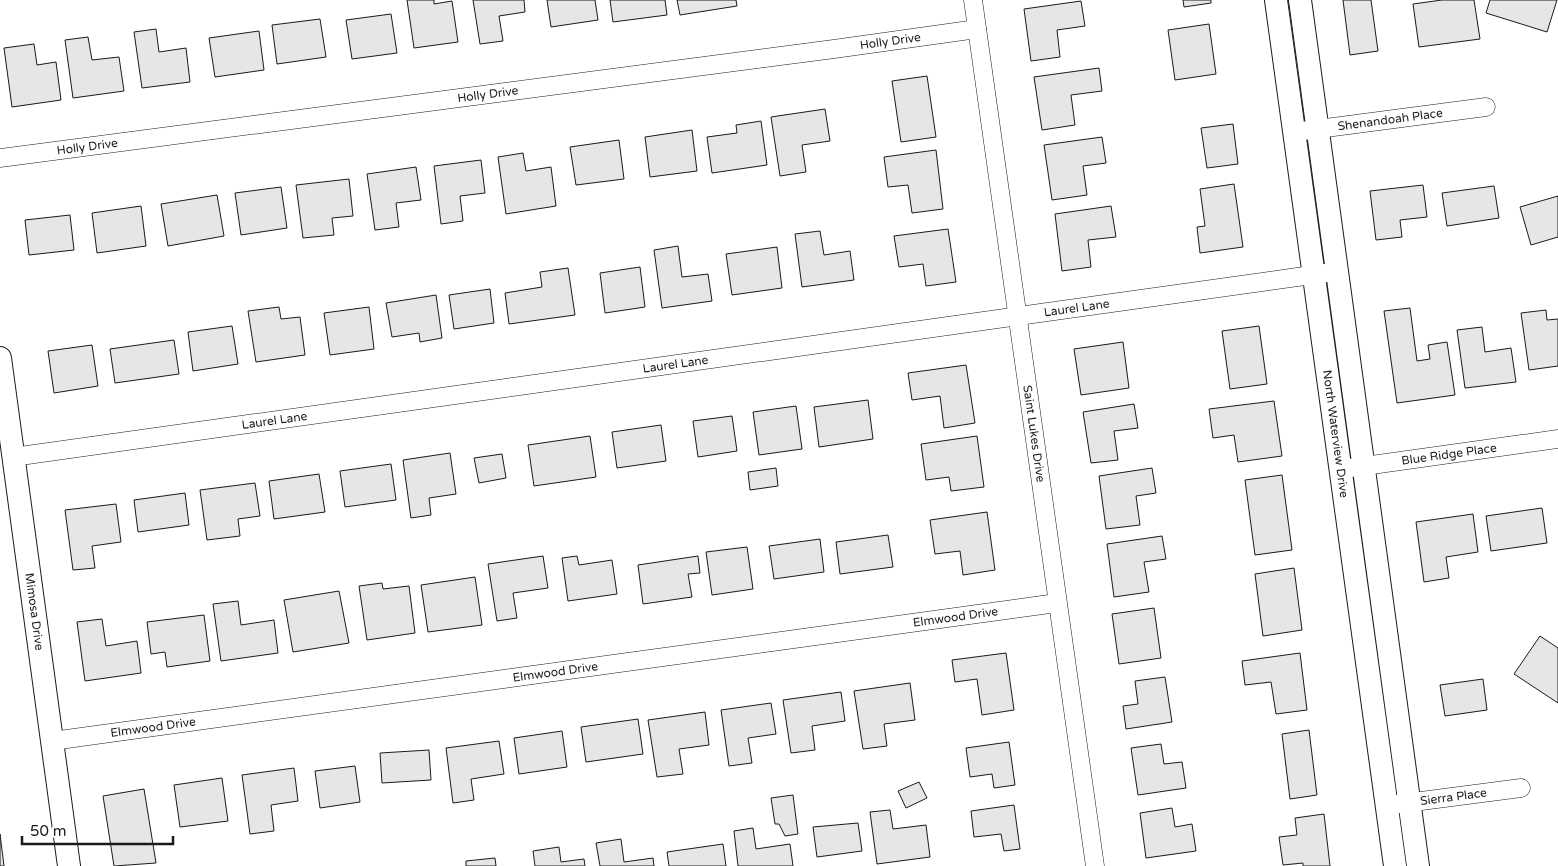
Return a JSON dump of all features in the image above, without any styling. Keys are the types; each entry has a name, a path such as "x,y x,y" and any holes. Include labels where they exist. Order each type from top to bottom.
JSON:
{"street":[{"name":"Saint Lukes Drive","path":"973,0 1095,866"},
{"name":"North Waterview Drive","path":"1276,0 1336,272 1418,866"},
{"name":"North Waterview Drive","path":"1300,0 1314,275 1395,866"},
{"name":"Holly Drive","path":"0,158 834,49 977,28"},
{"name":"Shenandoah Place","path":"1306,131 1486,107"},
{"name":"Laurel Lane","path":"13,457 1018,318 1336,272"},
{"name":"Mimosa Drive","path":"0,358 69,866"},
{"name":"Blue Ridge Place","path":"1341,469 1558,439"},
{"name":"Elmwood Drive","path":"52,741 1058,603"},
{"name":"Sierra Place","path":"1387,805 1521,788"}],"building":[{"path":"407,0 434,0 434,4 452,1 458,42 414,48"},
{"path":"473,0 524,0 525,12 499,16 503,41 480,44"},
{"path":"547,0 595,0 598,20 551,27"},
{"path":"610,0 665,0 667,15 613,22"},
{"path":"677,0 736,0 737,6 680,15"},
{"path":"1183,0 1211,0 1211,3 1184,7"},
{"path":"1343,0 1371,0 1378,51 1350,55"},
{"path":"1442,0 1474,0 1480,39 1419,47 1413,4"},
{"path":"1490,0 1557,0 1547,32 1486,13"},
{"path":"1081,1 1085,26 1057,30 1060,57 1031,61 1024,9"},
{"path":"391,14 397,53 352,59 346,20"},
{"path":"320,19 326,57 277,64 272,25"},
{"path":"1209,24 1216,74 1175,80 1168,30"},
{"path":"156,29 159,52 186,48 190,82 142,88 134,32"},
{"path":"259,31 264,70 215,77 209,38"},
{"path":"88,37 92,60 119,57 124,91 73,98 65,40"},
{"path":"34,44 37,65 56,62 61,100 12,107 4,48"},
{"path":"1099,68 1102,91 1071,95 1075,125 1042,130 1034,77"},
{"path":"927,76 936,137 901,142 892,81"},
{"path":"825,109 830,141 802,145 806,172 780,176 771,117"},
{"path":"761,121 767,165 712,173 707,137 737,133 736,125"},
{"path":"1233,124 1238,164 1207,168 1201,128"},
{"path":"692,130 697,171 650,177 645,137"},
{"path":"1102,137 1106,163 1083,166 1087,195 1052,200 1044,145"},
{"path":"619,140 624,179 576,185 570,147"},
{"path":"936,150 943,209 912,213 908,185 888,187 884,157"},
{"path":"523,153 526,171 551,167 556,206 506,214 498,157"},
{"path":"481,160 485,193 460,196 463,221 441,224 434,166"},
{"path":"416,167 421,200 396,203 399,227 375,230 367,174"},
{"path":"349,179 353,216 332,218 334,235 303,238 296,185"},
{"path":"1234,184 1243,247 1200,253 1197,227 1205,226 1200,189"},
{"path":"1423,185 1427,217 1400,220 1402,237 1376,240 1370,191"},
{"path":"1494,186 1499,218 1447,226 1442,193"},
{"path":"281,187 287,228 241,235 235,193"},
{"path":"217,195 224,236 168,246 161,204"},
{"path":"1558,196 1558,237 1531,245 1520,207"},
{"path":"141,206 146,246 97,253 92,213"},
{"path":"1111,206 1116,237 1088,240 1091,267 1062,271 1055,214"},
{"path":"70,215 74,250 29,255 25,220"},
{"path":"948,229 956,282 926,286 923,264 899,267 894,236"},
{"path":"820,231 824,255 850,251 854,280 802,287 795,234"},
{"path":"678,246 682,277 708,274 712,301 662,308 654,250"},
{"path":"777,247 782,288 732,295 726,254"},
{"path":"640,267 645,307 605,313 600,273"},
{"path":"568,268 575,315 509,324 505,293 542,287 540,272"},
{"path":"490,289 494,323 454,329 449,295"},
{"path":"436,295 442,338 420,342 419,333 392,337 386,303"},
{"path":"279,307 281,319 300,317 305,355 256,362 248,311"},
{"path":"369,307 374,349 330,355 324,313"},
{"path":"1410,308 1417,361 1430,359 1428,345 1447,342 1455,395 1397,403 1384,311"},
{"path":"1546,310 1547,320 1558,319 1558,366 1529,370 1521,313"},
{"path":"232,326 238,364 193,371 188,332"},
{"path":"1259,326 1267,384 1230,389 1222,331"},
{"path":"1482,327 1485,352 1511,348 1516,382 1465,388 1457,330"},
{"path":"174,340 179,374 115,383 110,349"},
{"path":"1123,342 1129,388 1081,395 1074,349"},
{"path":"92,345 98,386 54,393 48,351"},
{"path":"966,365 975,423 944,428 940,396 912,400 908,373"},
{"path":"868,400 873,439 819,447 814,407"},
{"path":"1274,401 1282,456 1238,462 1234,435 1213,438 1209,409"},
{"path":"1134,404 1138,428 1114,431 1118,460 1091,463 1083,412"},
{"path":"796,406 802,449 759,455 753,412"},
{"path":"732,416 737,451 698,457 693,421"},
{"path":"661,425 666,461 617,468 612,432"},
{"path":"590,436 596,477 534,486 528,445"},
{"path":"977,436 984,487 951,491 949,477 926,480 921,444"},
{"path":"450,453 456,494 429,498 431,515 411,518 403,460"},
{"path":"502,454 506,478 479,483 474,458"},
{"path":"391,464 396,500 345,507 340,471"},
{"path":"776,468 778,486 750,490 748,472"},
{"path":"1152,468 1156,493 1136,496 1140,525 1106,529 1099,476"},
{"path":"319,474 325,512 274,519 269,481"},
{"path":"1282,475 1292,550 1255,555 1245,480"},
{"path":"255,483 260,516 238,519 240,536 207,540 200,490"},
{"path":"185,493 189,525 138,532 134,500"},
{"path":"116,504 121,542 92,546 95,568 73,570 65,510"},
{"path":"1542,508 1547,543 1491,551 1486,516"},
{"path":"987,512 995,570 963,575 960,551 935,554 930,520"},
{"path":"1473,514 1478,552 1446,557 1449,578 1424,582 1416,522"},
{"path":"888,535 893,567 840,574 836,542"},
{"path":"1162,536 1166,559 1144,562 1149,592 1114,597 1107,544"},
{"path":"820,539 824,572 774,579 769,546"},
{"path":"747,547 753,589 712,595 706,552"},
{"path":"543,556 548,588 513,593 517,618 497,621 488,564"},
{"path":"577,556 579,565 612,560 617,594 568,601 562,558"},
{"path":"698,556 700,573 688,574 692,597 643,604 638,565"},
{"path":"1294,568 1302,630 1263,636 1255,574"},
{"path":"475,577 482,625 428,632 421,585"},
{"path":"382,583 383,589 409,586 415,633 367,640 359,586"},
{"path":"339,591 349,643 293,652 284,600"},
{"path":"238,601 241,625 274,620 278,653 221,661 213,604"},
{"path":"1154,608 1161,658 1119,664 1112,614"},
{"path":"204,615 210,661 167,667 165,652 151,654 147,622"},
{"path":"102,619 106,646 137,641 141,673 85,681 77,622"},
{"path":"1540,636 1558,648 1558,703 1514,674"},
{"path":"1006,653 1014,710 982,715 977,679 955,682 952,660"},
{"path":"1300,653 1307,710 1276,714 1271,682 1245,685 1242,661"},
{"path":"1165,677 1172,722 1126,729 1123,706 1138,704 1135,681"},
{"path":"1483,679 1487,710 1445,716 1440,685"},
{"path":"910,683 915,720 884,724 887,746 863,749 854,691"},
{"path":"841,692 845,721 812,726 815,750 791,753 783,700"},
{"path":"771,703 776,734 748,738 752,763 729,766 721,710"},
{"path":"705,712 709,745 679,749 683,774 657,777 648,720"},
{"path":"638,719 643,754 586,762 581,727"},
{"path":"1309,730 1317,795 1290,799 1282,734"},
{"path":"562,731 567,767 519,774 514,738"},
{"path":"499,741 504,774 471,779 474,800 453,803 446,748"},
{"path":"1009,742 1015,785 994,788 992,774 970,777 966,748"},
{"path":"1161,744 1164,764 1182,762 1186,788 1138,795 1131,748"},
{"path":"429,750 431,780 382,783 380,753"},
{"path":"355,766 360,802 320,808 315,771"},
{"path":"294,768 298,801 271,805 274,831 250,834 242,775"},
{"path":"222,778 228,821 180,827 174,785"},
{"path":"919,782 927,798 906,808 898,791"},
{"path":"144,789 156,863 114,866 103,796"},
{"path":"793,795 798,834 785,836 779,824 775,824 771,798"},
{"path":"1014,805 1020,849 1004,851 1001,834 974,837 971,811"},
{"path":"1172,808 1175,827 1192,824 1196,851 1146,858 1140,813"},
{"path":"890,810 893,829 926,825 930,857 877,864 870,812"},
{"path":"1324,814 1330,866 1303,866 1303,863 1283,865 1279,837 1297,835 1295,818"},
{"path":"858,823 862,851 817,857 813,827"},
{"path":"753,828 756,849 790,844 793,866 738,866 734,831"},
{"path":"0,834 4,866 0,866"},
{"path":"621,839 624,862 653,858 654,866 600,866 596,843"},
{"path":"723,844 726,866 669,866 667,852"},
{"path":"559,847 561,862 584,859 585,866 535,866 533,851"},
{"path":"495,858 496,866 466,866 466,861"}]}
